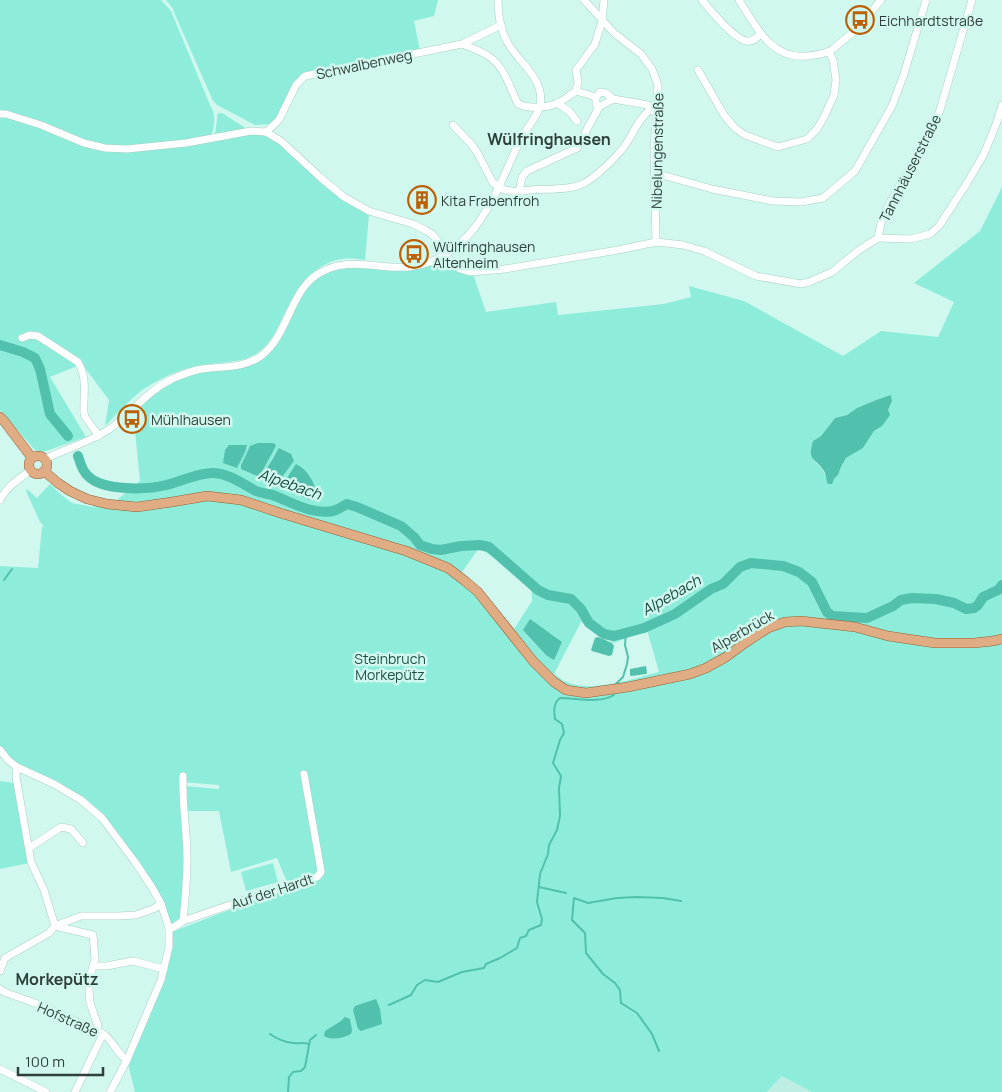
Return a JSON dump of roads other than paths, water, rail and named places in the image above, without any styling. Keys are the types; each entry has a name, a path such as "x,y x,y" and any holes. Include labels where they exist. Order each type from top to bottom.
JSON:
{"main road":[{"path":"0,417 32,458"},
{"path":"38,456 45,459 47,463 44,471 37,474 30,470 29,462 32,458 38,456"},
{"name":"Alperbrück","path":"44,471 70,492 107,504 137,507 207,496 242,500 420,556 448,568 478,592 533,661 554,682 566,690 586,693 628,687 690,674 726,657 745,642 768,628 785,622 801,621 855,627 888,636 935,643 974,643 1002,639"}],"street":[{"path":"45,459 98,436 124,418 153,390 171,379 201,369 245,364 261,356 276,340 297,298 317,274 331,267 345,264 394,268 431,261 447,254 476,228 485,214 521,139 539,107 541,92 531,72 509,44 501,25 498,0"},
{"name":"Nibelungenstraße","path":"584,0 614,33 641,54 652,69 658,85 653,108 656,242"},
{"path":"462,44 486,54 497,63 507,78 518,104 525,107 539,107 557,103 576,91 578,82 576,70 594,44 602,21 604,0"},
{"path":"702,0 722,23 742,40 749,42 755,40 761,34"},
{"path":"739,0 761,34 773,46 791,55 802,57 829,52 858,28 881,0"},
{"path":"655,173 773,201 801,202 823,198 855,171 892,106 904,74 926,0"},
{"name":"Tannhäuserstraße","path":"266,132 281,141 344,197 369,211 413,224 432,234 451,262 460,269 470,272 505,269 656,242 683,244 704,251 756,276 801,284 832,272 859,250 878,238 887,208 929,134 940,110 972,0"},
{"name":"Schwalbenweg","path":"266,132 279,120 296,85 305,76 462,44 501,25"},
{"path":"698,70 724,115 735,128 745,136 778,147 807,139 817,129 824,117 834,94 836,80 833,60 829,52"},
{"path":"576,91 596,97"},
{"path":"599,107 596,105 596,97 600,92 606,92 613,99 653,108"},
{"path":"519,192 522,177 527,171 577,148 599,107 613,99"},
{"path":"557,103 569,111 576,121"},
{"path":"878,238 911,239 930,234 939,226 968,183 984,154 1002,105"},
{"path":"453,125 472,145 493,183 504,190 519,192 580,186 599,173 615,157 626,144 645,113 653,108"},
{"path":"0,114 6,114 41,125 84,143 105,148 127,149 186,143 251,131 266,132"},
{"path":"22,338 30,335 38,336 78,362 82,368 85,383 85,417 98,436"},
{"path":"0,500 9,488 30,470"},
{"path":"0,750 17,767 54,784 81,800 102,818 153,889 161,904 169,928 169,947 164,969 127,1060 110,1092"},
{"path":"17,767 16,777 31,862 44,890 55,926"},
{"name":"Auf der Hardt","path":"169,928 268,892 317,878 321,872 304,774"},
{"path":"183,776 183,809 187,858 183,922"},
{"path":"29,848 62,827 71,829 83,843"},
{"path":"0,972 3,958 49,933 55,926 81,916 136,915 161,904"},
{"path":"55,926 93,935 95,959 89,991 90,1003 100,1032 75,1092"},
{"path":"93,966 106,966 133,961 164,969"},
{"name":"Hofstraße","path":"0,989 44,1006 100,1032 108,1037 127,1060"},
{"path":"0,1069 46,1092"}],"water":[{"path":"891,395 892,401 888,410 890,415 882,426 874,431 863,448 846,458 832,484 827,483 824,471 811,456 813,441 821,436 835,418 847,415 857,408"},
{"path":"258,443 272,443 276,446 259,477 241,469 250,446"},
{"path":"229,445 247,445 237,468 223,463 225,450"},
{"path":"279,448 291,454 294,461 276,485 263,480 263,475"},
{"path":"296,464 307,472 314,484 317,493 310,500 294,493 285,481"},
{"path":"530,619 562,642 554,660 546,655 523,630"},
{"path":"598,637 612,643 614,646 612,655 609,656 591,650 595,638"},
{"path":"646,666 646,674 630,675 630,669"},
{"path":"376,999 380,1009 382,1024 361,1031 358,1029 353,1010 355,1006"},
{"path":"345,1017 350,1019 351,1034 338,1038 324,1036 325,1031"}],"waterway":[{"name":"Alpebach","path":"0,345 35,358 40,369 50,414 68,436"},
{"name":"Alpebach","path":"78,456 88,476 95,481 114,487 158,487 202,474 214,473 225,475 258,492 273,495 311,510 333,511 347,504 357,507 401,526 420,545 432,549 441,550 480,545 489,547 538,590 548,595 571,599 581,609 589,623 604,634 614,636 644,628 675,614 711,589 723,584 740,567 751,563 783,566 799,572 812,582 827,612 832,616 867,618 893,606 901,600 912,598 936,599 954,603 966,609 974,608 983,597 998,590 1002,585"},
{"path":"4,580 12,569"},
{"path":"615,685 623,677 627,664 626,633"},
{"path":"389,1005 411,995 417,985 425,980 438,982 462,972 484,968 486,964 517,948 520,938 526,936 529,930 541,925 542,919 537,902 540,874 548,854 549,845 557,830 560,816 559,788 561,776 553,763 564,733 562,724 555,719 555,705 560,698 595,700 614,695"},
{"path":"539,887 566,893"},
{"path":"659,1051 652,1034 637,1013 621,1003 620,990 615,983 603,974 586,953 585,933 572,920 574,898 588,903 637,897 681,901"},
{"path":"270,1034 286,1042 309,1044"},
{"path":"288,1092 289,1077 293,1072 301,1071 305,1067 310,1040 316,1035"}],"place":[{"name":"Eichhardtstraße","path":"860,20"},
{"name":"Kita Frabenfroh","path":"422,200"},
{"name":"Wülfringhausen Altenheim","path":"414,254"},
{"name":"Mühlhausen","path":"132,419"}],"district":[{"name":"Wülfringhausen","path":"549,139"},
{"name":"Morkepütz","path":"57,979"}],"park label":[{"name":"Steinbruch Morkepütz","path":"390,666"}]}
